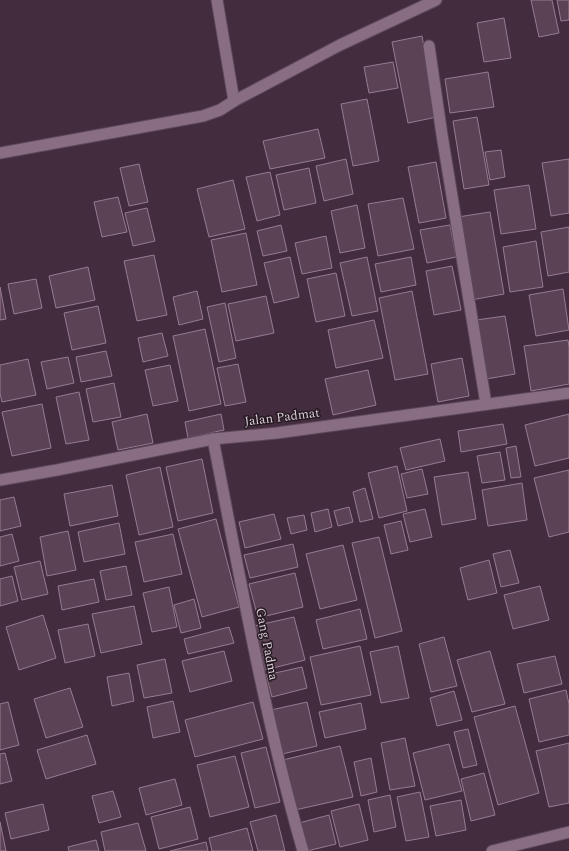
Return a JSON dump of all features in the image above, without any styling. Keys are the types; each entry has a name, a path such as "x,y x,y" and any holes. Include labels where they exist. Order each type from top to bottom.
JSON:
{"street":[{"path":"218,0 234,101"},
{"path":"0,152 203,116 220,110 234,101 348,42 436,0"},
{"path":"429,46 486,404"},
{"name":"Jalan Padmat","path":"0,480 213,440 277,433 569,393"},
{"name":"Gang Padma","path":"213,440 259,680 303,851"},
{"path":"492,851 569,832"}],"building":[{"path":"531,0 552,0 559,33 539,37"},
{"path":"557,0 569,0 569,20 561,21"},
{"path":"504,18 511,58 484,62 477,23"},
{"path":"422,36 437,117 408,123 392,42"},
{"path":"393,62 398,88 369,93 364,67"},
{"path":"488,72 494,107 450,113 445,79"},
{"path":"367,99 379,161 353,166 341,104"},
{"path":"477,117 489,185 464,189 453,121"},
{"path":"318,129 325,158 270,169 263,141"},
{"path":"501,150 505,177 490,180 485,152"},
{"path":"346,159 353,194 324,201 316,166"},
{"path":"569,159 569,213 551,216 542,163"},
{"path":"436,162 446,218 419,223 408,167"},
{"path":"139,164 148,202 129,206 120,168"},
{"path":"309,168 316,203 284,210 276,175"},
{"path":"270,172 280,215 257,221 246,177"},
{"path":"233,180 245,229 209,237 197,189"},
{"path":"529,185 536,229 501,234 494,190"},
{"path":"118,197 127,232 102,237 94,202"},
{"path":"403,198 414,249 378,256 368,204"},
{"path":"357,205 365,248 340,253 331,211"},
{"path":"147,208 155,241 133,246 125,213"},
{"path":"490,212 504,294 471,300 458,217"},
{"path":"281,225 287,251 263,256 257,231"},
{"path":"450,225 456,257 427,263 420,230"},
{"path":"569,227 569,272 548,276 541,232"},
{"path":"246,233 257,285 222,292 211,240"},
{"path":"326,236 332,268 302,274 295,243"},
{"path":"536,241 543,287 510,292 503,247"},
{"path":"154,255 167,315 137,321 124,261"},
{"path":"290,257 299,297 274,303 264,263"},
{"path":"367,257 378,311 352,316 340,263"},
{"path":"411,257 416,285 381,292 375,264"},
{"path":"452,266 461,310 434,315 426,271"},
{"path":"88,267 95,300 56,308 49,276"},
{"path":"336,273 345,316 316,322 307,279"},
{"path":"36,279 42,308 14,314 8,284"},
{"path":"0,287 6,319 0,320"},
{"path":"563,289 569,330 536,336 529,295"},
{"path":"197,291 203,319 179,325 173,297"},
{"path":"412,291 428,374 395,380 379,298"},
{"path":"266,296 274,333 236,341 228,304"},
{"path":"225,303 236,358 219,362 207,307"},
{"path":"98,306 106,343 72,350 64,313"},
{"path":"505,316 515,374 486,379 476,320"},
{"path":"374,320 383,358 336,368 328,330"},
{"path":"205,329 221,404 189,411 173,336"},
{"path":"162,333 168,356 143,362 138,338"},
{"path":"568,340 569,384 531,391 524,346"},
{"path":"106,351 112,376 81,382 76,357"},
{"path":"68,357 74,383 47,389 41,362"},
{"path":"462,358 469,396 438,402 431,364"},
{"path":"28,359 36,395 2,402 0,393 0,365"},
{"path":"238,364 246,402 225,406 217,368"},
{"path":"170,365 178,401 153,406 145,370"},
{"path":"368,370 376,405 333,415 325,379"},
{"path":"114,383 121,417 93,422 86,389"},
{"path":"79,392 89,440 66,444 56,397"},
{"path":"42,404 51,448 12,456 2,412"},
{"path":"147,414 153,443 118,450 112,422"},
{"path":"221,414 224,430 188,438 185,422"},
{"path":"569,414 569,458 535,466 525,425"},
{"path":"503,424 507,444 461,452 458,431"},
{"path":"440,439 445,461 406,470 400,448"},
{"path":"516,446 521,477 511,478 506,448"},
{"path":"500,452 505,480 482,483 477,456"},
{"path":"202,459 213,513 178,521 166,467"},
{"path":"397,466 407,511 379,518 368,473"},
{"path":"160,467 173,527 139,535 126,475"},
{"path":"422,469 428,494 407,498 401,474"},
{"path":"569,470 569,532 549,537 534,478"},
{"path":"468,472 476,519 442,525 434,477"},
{"path":"522,483 527,520 488,526 482,490"},
{"path":"112,485 118,516 70,526 64,494"},
{"path":"365,488 373,519 360,522 353,492"},
{"path":"14,497 21,526 0,531 0,500"},
{"path":"349,507 353,522 338,526 334,511"},
{"path":"328,509 332,527 315,532 311,513"},
{"path":"425,509 432,537 410,542 403,514"},
{"path":"274,514 281,539 245,548 239,522"},
{"path":"304,515 307,530 291,534 287,518"},
{"path":"216,519 239,607 202,617 178,529"},
{"path":"401,521 408,550 391,554 384,525"},
{"path":"119,523 125,554 84,562 78,532"},
{"path":"68,531 76,570 47,576 40,537"},
{"path":"12,534 19,561 0,566 0,537"},
{"path":"173,534 182,574 144,582 135,542"},
{"path":"379,537 402,631 375,638 352,543"},
{"path":"293,544 298,567 250,578 244,555"},
{"path":"343,545 357,600 320,609 306,554"},
{"path":"510,550 519,583 501,587 493,554"},
{"path":"489,560 497,593 468,600 460,568"},
{"path":"40,561 48,594 22,600 14,567"},
{"path":"126,566 132,595 106,600 100,571"},
{"path":"295,573 303,607 258,618 249,584"},
{"path":"12,576 18,601 0,606 0,579"},
{"path":"94,579 99,602 62,610 58,586"},
{"path":"540,586 549,620 513,629 504,595"},
{"path":"169,587 177,627 152,632 143,593"},
{"path":"194,599 201,628 181,633 174,605"},
{"path":"134,606 142,644 101,653 92,614"},
{"path":"360,609 367,639 323,649 316,620"},
{"path":"43,615 56,658 19,670 6,627"},
{"path":"294,617 305,660 265,670 254,626"},
{"path":"88,624 95,656 65,663 58,630"},
{"path":"229,627 234,643 188,654 184,639"},
{"path":"444,637 457,686 431,692 419,644"},
{"path":"360,646 371,695 321,705 310,657"},
{"path":"398,646 409,698 381,703 370,652"},
{"path":"224,651 232,681 190,692 182,661"},
{"path":"490,651 505,704 472,712 457,660"},
{"path":"555,656 562,684 524,693 517,664"},
{"path":"165,659 172,693 144,698 137,665"},
{"path":"302,667 307,688 272,697 266,675"},
{"path":"129,673 134,701 112,706 107,677"},
{"path":"70,688 83,727 46,738 34,699"},
{"path":"566,690 569,704 569,735 539,742 529,699"},
{"path":"454,691 462,720 437,726 430,698"},
{"path":"173,701 180,732 153,738 147,707"},
{"path":"8,702 19,745 0,750 0,704"},
{"path":"253,702 263,739 195,757 185,720"},
{"path":"307,702 317,746 282,754 271,710"},
{"path":"361,703 366,729 325,738 319,712"},
{"path":"515,706 539,793 498,805 474,717"},
{"path":"468,729 477,765 463,768 454,732"},
{"path":"87,735 96,764 46,779 37,750"},
{"path":"405,738 415,786 390,790 381,743"},
{"path":"569,743 569,803 549,807 536,751"},
{"path":"449,744 462,791 425,800 413,753"},
{"path":"340,746 353,797 295,810 283,760"},
{"path":"266,747 280,802 255,808 241,753"},
{"path":"5,753 12,781 0,784 0,754"},
{"path":"235,756 249,807 210,817 197,765"},
{"path":"371,758 377,792 361,796 354,762"},
{"path":"484,773 495,815 471,821 461,779"},
{"path":"175,779 182,805 146,815 139,788"},
{"path":"113,791 121,817 99,823 92,796"},
{"path":"420,792 429,837 406,841 397,797"},
{"path":"390,795 396,827 374,832 368,800"},
{"path":"461,800 466,830 436,836 430,806"},
{"path":"43,804 49,830 11,839 5,813"},
{"path":"359,804 368,840 340,847 331,811"},
{"path":"190,807 198,839 159,849 151,817"},
{"path":"276,815 285,851 258,851 250,822"},
{"path":"329,815 336,844 307,851 299,823"},
{"path":"0,822 6,851 0,851"},
{"path":"138,823 146,851 105,851 101,832"},
{"path":"247,828 253,851 212,851 209,838"},
{"path":"96,840 99,851 69,851 68,847"},
{"path":"206,842 208,851 170,851"}]}
